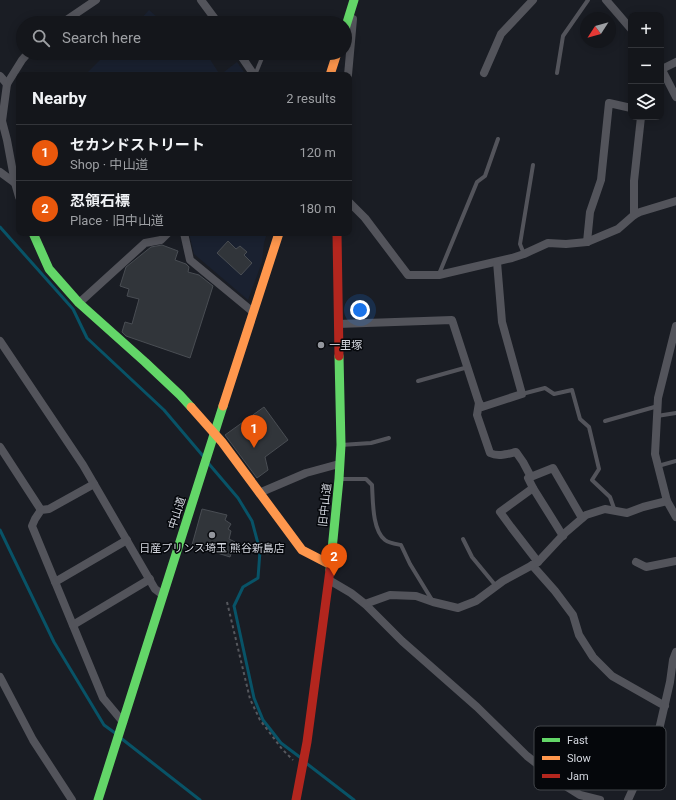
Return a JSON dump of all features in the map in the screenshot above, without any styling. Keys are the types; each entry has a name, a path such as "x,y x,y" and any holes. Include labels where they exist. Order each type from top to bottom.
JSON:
{"main road":[{"path":"349,16 355,0"},
{"path":"331,72 335,60"},
{"path":"34,236 49,269 79,303 180,395 222,442 259,494 302,550 330,565"},
{"name":"中山道","path":"98,800 278,236"},
{"name":"旧中山道","path":"296,800 305,753 329,580 339,479 340,445 337,236"}],"street":[{"path":"72,16 96,0"},
{"path":"202,0 213,16"},
{"path":"352,32 355,0"},
{"path":"484,73 501,34 533,0"},
{"path":"606,0 628,26"},
{"path":"16,187 2,122 7,84 22,60"},
{"path":"244,60 253,72"},
{"path":"348,72 349,60"},
{"path":"664,68 676,62"},
{"path":"664,75 676,97"},
{"path":"0,76 7,84"},
{"path":"587,242 590,212 601,180 609,103 628,107"},
{"path":"634,215 634,181 641,120"},
{"path":"0,172 15,184"},
{"path":"352,205 364,218 408,275 439,275 512,258 548,243 566,244 587,242 618,229 634,215 640,212 676,201"},
{"path":"79,303 145,243 161,240 165,236"},
{"path":"185,236 190,260 253,312"},
{"path":"479,403 482,407 522,394 502,322 497,262"},
{"path":"338,324 452,320 479,403 477,415 490,453 494,455 516,452 531,477"},
{"path":"676,326 658,398 655,454 667,501 676,516"},
{"path":"0,341 94,484 156,589 163,595"},
{"path":"0,446 41,510"},
{"path":"259,494 306,473 339,464"},
{"path":"563,536 528,478 553,468 582,518"},
{"path":"94,484 49,509 41,510 32,526 103,698 121,725"},
{"path":"533,488 500,512 572,615 579,635 593,656 612,676 665,706"},
{"path":"365,604 390,595 416,596 458,608 476,601 503,581 535,563 586,515 605,509 627,513 667,501"},
{"path":"55,582 127,540"},
{"path":"636,562 646,567 676,561"},
{"path":"72,625 150,579"},
{"path":"329,580 351,593 365,604 402,641 534,761"},
{"path":"660,726 670,682 673,660 676,652"},
{"path":"0,678 33,740 72,800"},
{"path":"573,790 580,794 600,800"},
{"path":"628,800 633,790"}],"lane":[{"path":"557,73 563,36 588,0"},
{"path":"256,72 261,60"},
{"path":"439,275 477,182 485,176 498,139"},
{"path":"524,254 520,244 533,165"},
{"path":"418,381 468,367"},
{"path":"522,394 545,388 554,394 572,390 580,419 590,427 599,469 592,480 610,497 615,511"},
{"path":"605,421 658,406"},
{"path":"657,416 676,413"},
{"path":"340,445 371,443 388,438"},
{"path":"658,466 676,462"},
{"path":"339,479 366,479 372,485 373,510 377,529 385,540 401,545 410,564 433,602"},
{"path":"463,539 472,557 497,586"}],"path":[{"path":"227,602 250,699 260,720 282,749 302,767"}],"shaded area":[{"path":"149,10 156,16 143,16"},
{"path":"100,60 210,60 218,72 88,72"},
{"path":"237,62 244,72 224,72"},
{"path":"190,236 266,236 262,262 248,300 194,254"}],"building":[{"path":"228,241 236,249 240,246 247,252 244,255 252,263 241,275 217,253"},
{"path":"162,245 178,251 175,260 186,264 189,267 188,272 199,275 213,286 190,358 126,336 122,332 125,322 132,324 139,299 127,296 129,289 120,286 126,267 151,247"},
{"path":"264,407 288,440 265,457 268,470 257,478 225,435"},
{"name":"日産プリンス埼玉 熊谷新島店","path":"202,509 227,515 225,520 231,524 228,529 231,531 229,539 235,542 230,557 192,545"}],"waterway":[{"path":"0,227 73,309 87,338 164,410 203,456"},
{"path":"209,464 238,498 252,521 260,551 258,578 243,587 234,606 254,698 263,720 281,743 301,758"},
{"path":"0,530 54,642 104,725 115,733"},
{"path":"122,739 200,800"},
{"path":"306,763 354,800"}],"traffic: fast":[{"path":"349,16 354,0"},
{"path":"34,236 49,269 79,303 145,362 191,407"},
{"path":"330,570 341,445 339,356"},
{"path":"98,800 223,406"}],"traffic: slow":[{"path":"331,72 335,60"},
{"path":"223,406 278,236"},
{"path":"191,407 222,442 302,550 331,565"}],"traffic: jam":[{"path":"337,236 339,356"},
{"path":"296,800 307,742 330,570"}],"place":[{"name":"一里塚","path":"321,345"},
{"name":"セカンドストリート","path":"254,448"},
{"name":"日産プリンス埼玉 熊谷新島店","path":"212,535"},
{"name":"忍領石標","path":"334,576"}]}
